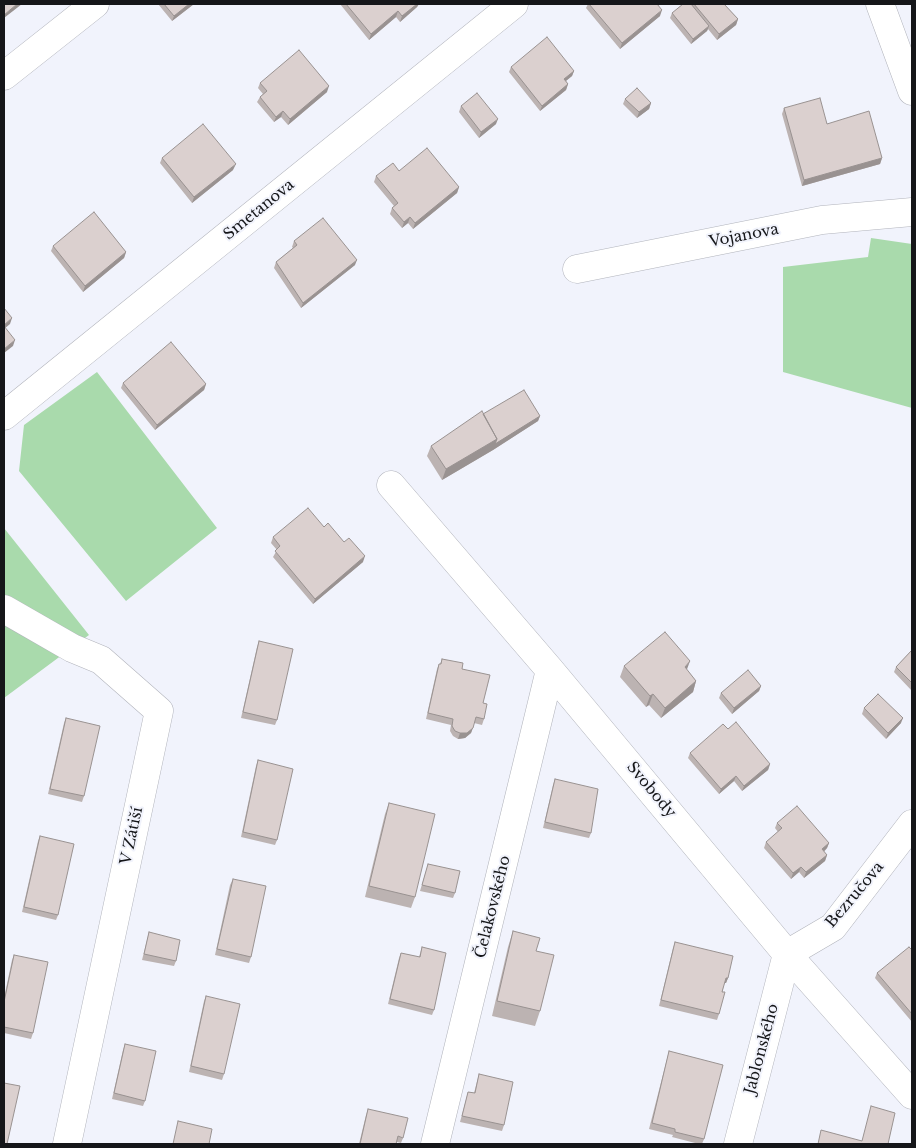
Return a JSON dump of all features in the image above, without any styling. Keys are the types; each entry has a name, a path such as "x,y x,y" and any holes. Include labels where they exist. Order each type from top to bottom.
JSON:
{"street":[{"name":"Smetanova","path":"4,416 514,4"},
{"path":"880,4 912,91"},
{"path":"4,76 91,5"},
{"name":"Vojanova","path":"577,269 822,220 912,212"},
{"name":"Svobody","path":"391,485 550,670 787,954 912,1095"},
{"name":"V Zátiší","path":"4,609 72,648 101,660 159,711 67,1144"},
{"name":"Čelakovského","path":"435,1144 550,670"},
{"name":"Bezručova","path":"787,954 832,927 912,824"},
{"name":"Jablonského","path":"738,1144 787,954"}],"green space":[{"path":"871,238 912,244 912,408 783,372 783,267 868,257"},
{"path":"97,372 217,528 126,601 19,471 24,425"},
{"path":"4,528 89,635 4,698"}],"building":[{"path":"4,4 17,4 4,15"},
{"path":"164,4 189,4 174,16"},
{"path":"346,4 417,4 402,16 398,11 371,34"},
{"path":"589,4 657,4 662,10 622,43"},
{"path":"683,4 691,4 709,26 693,39 672,13"},
{"path":"694,4 724,4 738,19 719,34"},
{"path":"547,37 574,71 564,79 568,84 542,106 511,67"},
{"path":"299,50 329,86 290,119 283,111 276,117 260,97 267,91 260,83"},
{"path":"637,88 651,103 639,112 625,99"},
{"path":"477,93 498,119 481,132 461,106"},
{"path":"820,98 827,124 869,111 882,158 804,180 784,108"},
{"path":"203,124 236,164 194,197 162,158"},
{"path":"427,148 459,187 415,223 410,217 404,222 392,208 398,203 376,176 393,163 399,171"},
{"path":"94,212 126,252 85,286 53,246"},
{"path":"323,218 357,260 303,303 276,262 297,245 294,241"},
{"path":"4,308 12,318 4,325"},
{"path":"4,326 15,340 4,349"},
{"path":"171,342 206,384 157,425 123,383"},
{"path":"524,390 540,416 495,444 497,439 483,414"},
{"path":"482,411 497,439 446,469 431,446"},
{"path":"308,508 324,527 328,523 344,542 349,538 365,556 315,599 275,551 280,546 273,537"},
{"path":"665,632 690,661 685,667 696,681 665,708 653,694 650,696 624,666"},
{"path":"259,641 293,649 277,720 243,712"},
{"path":"912,650 912,683 896,667"},
{"path":"442,659 463,663 462,669 490,675 483,703 487,704 484,719 476,717 473,728 467,733 455,731 452,726 453,719 428,713 439,664 441,664"},
{"path":"748,670 761,686 734,708 721,693"},
{"path":"878,694 903,718 888,733 864,708"},
{"path":"66,718 100,726 84,796 50,789"},
{"path":"736,722 770,764 744,786 736,776 721,789 690,753 723,724 728,729"},
{"path":"258,760 293,769 277,840 243,832"},
{"path":"555,779 598,789 591,833 545,822"},
{"path":"389,803 435,814 415,897 369,886"},
{"path":"797,806 829,843 822,849 827,855 806,872 801,867 793,873 766,842 782,828 777,823"},
{"path":"40,836 74,844 58,915 24,907"},
{"path":"428,864 460,871 455,893 422,885"},
{"path":"233,879 266,886 251,957 217,949"},
{"path":"513,931 540,938 536,951 554,955 540,1011 497,1001"},
{"path":"149,932 180,940 176,961 144,954"},
{"path":"675,942 733,956 728,978 726,978 722,992 725,992 719,1014 661,1000"},
{"path":"422,947 446,953 434,1010 390,999 401,953 420,957"},
{"path":"909,947 912,950 912,1014 877,973"},
{"path":"14,955 48,962 33,1033 4,1027 4,1002"},
{"path":"206,996 240,1004 224,1074 191,1066"},
{"path":"125,1044 156,1051 145,1101 114,1093"},
{"path":"669,1051 723,1065 704,1139 675,1132 675,1129 652,1123"},
{"path":"479,1074 513,1082 504,1125 462,1116 468,1092 475,1093"},
{"path":"4,1083 20,1086 7,1144 4,1144"},
{"path":"871,1106 895,1113 888,1144 818,1144 821,1130 862,1141"},
{"path":"368,1109 408,1118 403,1138 398,1136 396,1144 360,1144"},
{"path":"178,1121 212,1129 209,1144 173,1144"}]}
